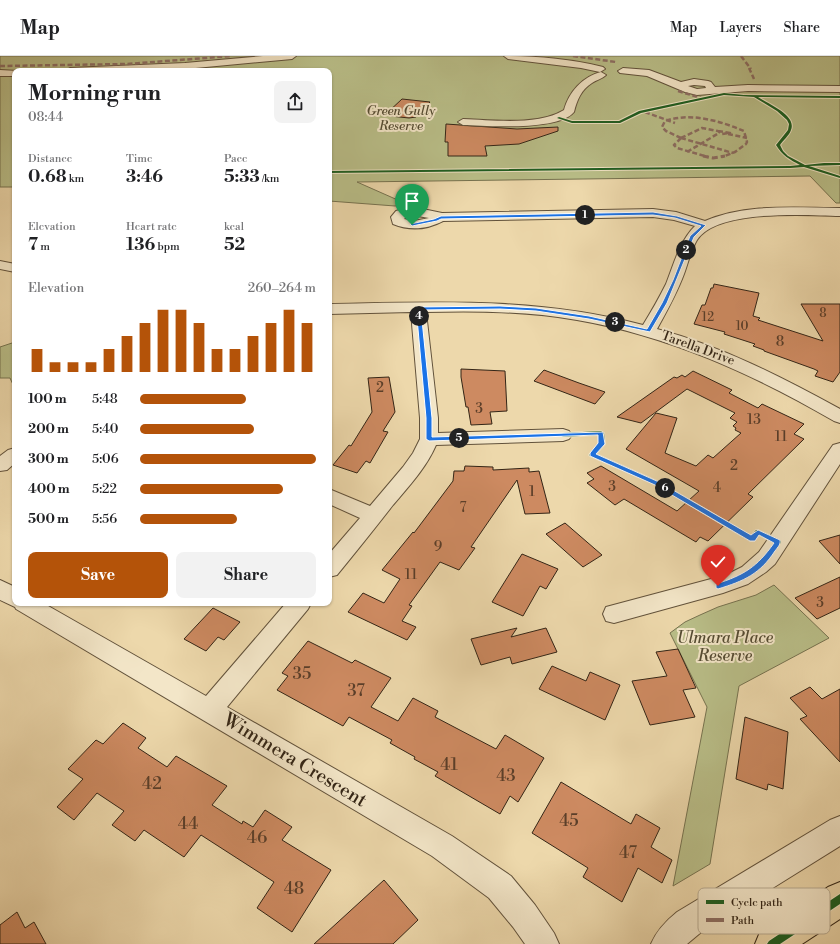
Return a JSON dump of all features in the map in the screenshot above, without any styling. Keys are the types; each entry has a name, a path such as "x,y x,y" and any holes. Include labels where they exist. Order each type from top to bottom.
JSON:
{"main road":[{"path":"830,906 840,899"},
{"path":"772,944 787,934"}],"street":[{"path":"139,68 185,66 292,56"},
{"path":"508,56 576,64 610,73 649,73 686,84 687,89 693,91 709,87 840,89"},
{"path":"0,73 12,73"},
{"path":"463,122 531,122 559,118 569,112 572,99 583,85 610,73"},
{"path":"648,330 672,286 692,236 704,225 716,220 747,214 840,212"},
{"path":"441,217 653,213 676,216 704,225"},
{"path":"0,265 12,267"},
{"name":"Tarella Drive","path":"332,309 500,307 589,317 648,330 682,341 739,364 800,394 840,417"},
{"path":"332,565 410,472 422,455 429,439 429,418 418,308"},
{"path":"429,439 563,435"},
{"path":"614,614 739,580 755,570 767,558 840,449"},
{"path":"0,465 12,456"},
{"path":"332,497 374,516"},
{"path":"0,589 12,596"},
{"name":"Wimmera Crescent","path":"29,606 442,846 500,887 524,916 543,944"},
{"path":"209,710 297,606"},
{"path":"745,888 840,830"},
{"path":"667,944 678,931 698,917"}],"green space":[{"name":"Green Gully Reserve","path":"0,56 840,56 840,203 836,203 810,176 357,182 409,205 395,206 332,201 332,68 12,68 12,187 0,187"},
{"path":"12,343 12,382 10,378 0,378 0,347"},
{"name":"Ulmara Place Reserve","path":"774,585 829,638 739,686 710,864 673,886 707,707 670,633 685,622 700,615 718,607 756,595"}],"building":[{"path":"402,99 430,102 416,117 409,118 390,116 392,114 387,113"},
{"path":"446,124 517,129 558,127 558,131 519,144 485,146 487,156 448,156 448,142 445,142"},
{"path":"714,284 759,293 753,316 760,318 758,320 823,341 801,304 840,304 840,372 833,382 815,376 818,371 814,369 764,351 753,346 755,344 724,334 725,332 694,324 702,305 705,305"},
{"path":"461,369 505,371 507,411 490,412 492,424 471,425 468,407 466,407"},
{"path":"544,370 605,392 595,404 534,381"},
{"path":"693,371 732,390 729,393 758,408 762,404 804,424 794,434 804,439 748,494 753,497 708,541 700,537 696,542 624,499 615,505 587,483 594,479 587,473 601,466 677,511 699,491 626,449 656,413 677,418 665,453 696,466 708,455 713,458 741,433 735,430 736,428 733,426 737,422 730,418 735,413 687,389 641,423 617,417 674,377 677,378 682,375 685,377"},
{"path":"389,377 395,412 383,431 388,432 370,463 366,461 357,473 333,465 349,445 351,446 372,412 368,378"},
{"path":"465,466 493,467 493,470 529,468 529,472 539,471 550,513 525,514 517,480 471,547 475,548 459,570 440,562 409,605 412,606 402,621 416,627 407,640 348,612 363,593 384,603 400,579 382,570 413,532 414,533 453,481 454,471 464,471"},
{"path":"565,523 602,555 583,567 546,534"},
{"path":"840,535 840,564 819,541"},
{"path":"522,554 558,569 546,589 540,586 523,616 492,602"},
{"path":"840,577 840,608 817,619 795,598"},
{"path":"213,608 240,622 224,640 218,637 206,651 184,639"},
{"path":"517,628 511,637 546,628 557,652 512,664 510,657 481,665 471,639"},
{"path":"308,641 352,663 355,660 391,678 371,707 398,721 413,698 438,711 435,717 496,749 505,735 544,758 518,802 510,796 500,814 435,776 438,772 414,759 415,757 390,743 392,740 349,717 343,726 277,690 288,676 282,673"},
{"path":"678,649 696,688 683,690 695,717 650,725 632,681 667,676 656,652"},
{"path":"552,666 586,681 590,672 620,685 605,720 539,689"},
{"path":"810,687 822,699 840,689 840,762 800,719 807,716 790,698"},
{"path":"745,717 788,732 783,789 768,784 767,790 736,779"},
{"path":"123,723 146,738 138,748 167,767 176,756 227,786 212,805 242,824 243,821 253,827 265,810 292,827 282,840 331,870 292,932 257,908 274,882 201,835 184,857 144,830 135,841 112,825 124,811 97,793 74,820 57,807 83,779 68,769 96,740 103,744"},
{"path":"561,782 631,824 636,814 660,828 651,847 672,860 662,883 638,868 622,902 583,877 588,868 532,833"},
{"path":"384,880 418,920 393,944 314,944"},
{"path":"17,912 25,928 34,922 46,944 0,944 0,925"}],"marked path":[{"path":"0,66 127,64 232,56"},
{"path":"573,56 616,62"},
{"path":"741,56 751,69"},
{"path":"749,68 754,79"},
{"path":"678,91 701,98"},
{"path":"645,112 675,123"},
{"path":"718,131 730,133 722,134 718,131 702,128 683,138 679,140 674,145 686,152 708,158 718,158 729,155 735,152 743,147 747,142 744,131 716,121 694,117 673,118 665,121 662,127 666,131 673,135 683,139 706,146 733,153"},
{"path":"687,152 719,133"},
{"path":"728,134 747,138"}],"cycle path":[{"path":"559,118 572,122 620,122 640,112 724,94 744,96 840,97"},
{"path":"755,96 778,110 788,119 791,124 790,130 778,145 787,157 805,166 840,177"},
{"path":"332,172 790,167 840,164"},
{"path":"563,435 601,433 602,444 592,455 657,483 752,539 758,532 778,542"},
{"path":"830,906 840,899"},
{"path":"772,944 787,934"}],"route":[{"path":"412,225 435,220 441,217 653,213 676,216 704,225 692,236 675,280 664,303 648,330 589,317 536,310 500,307 418,308 429,418 429,439 601,433 602,444 600,448 592,455 657,483 752,539 758,532 778,542 767,558 755,570 739,580 718,586"}]}
